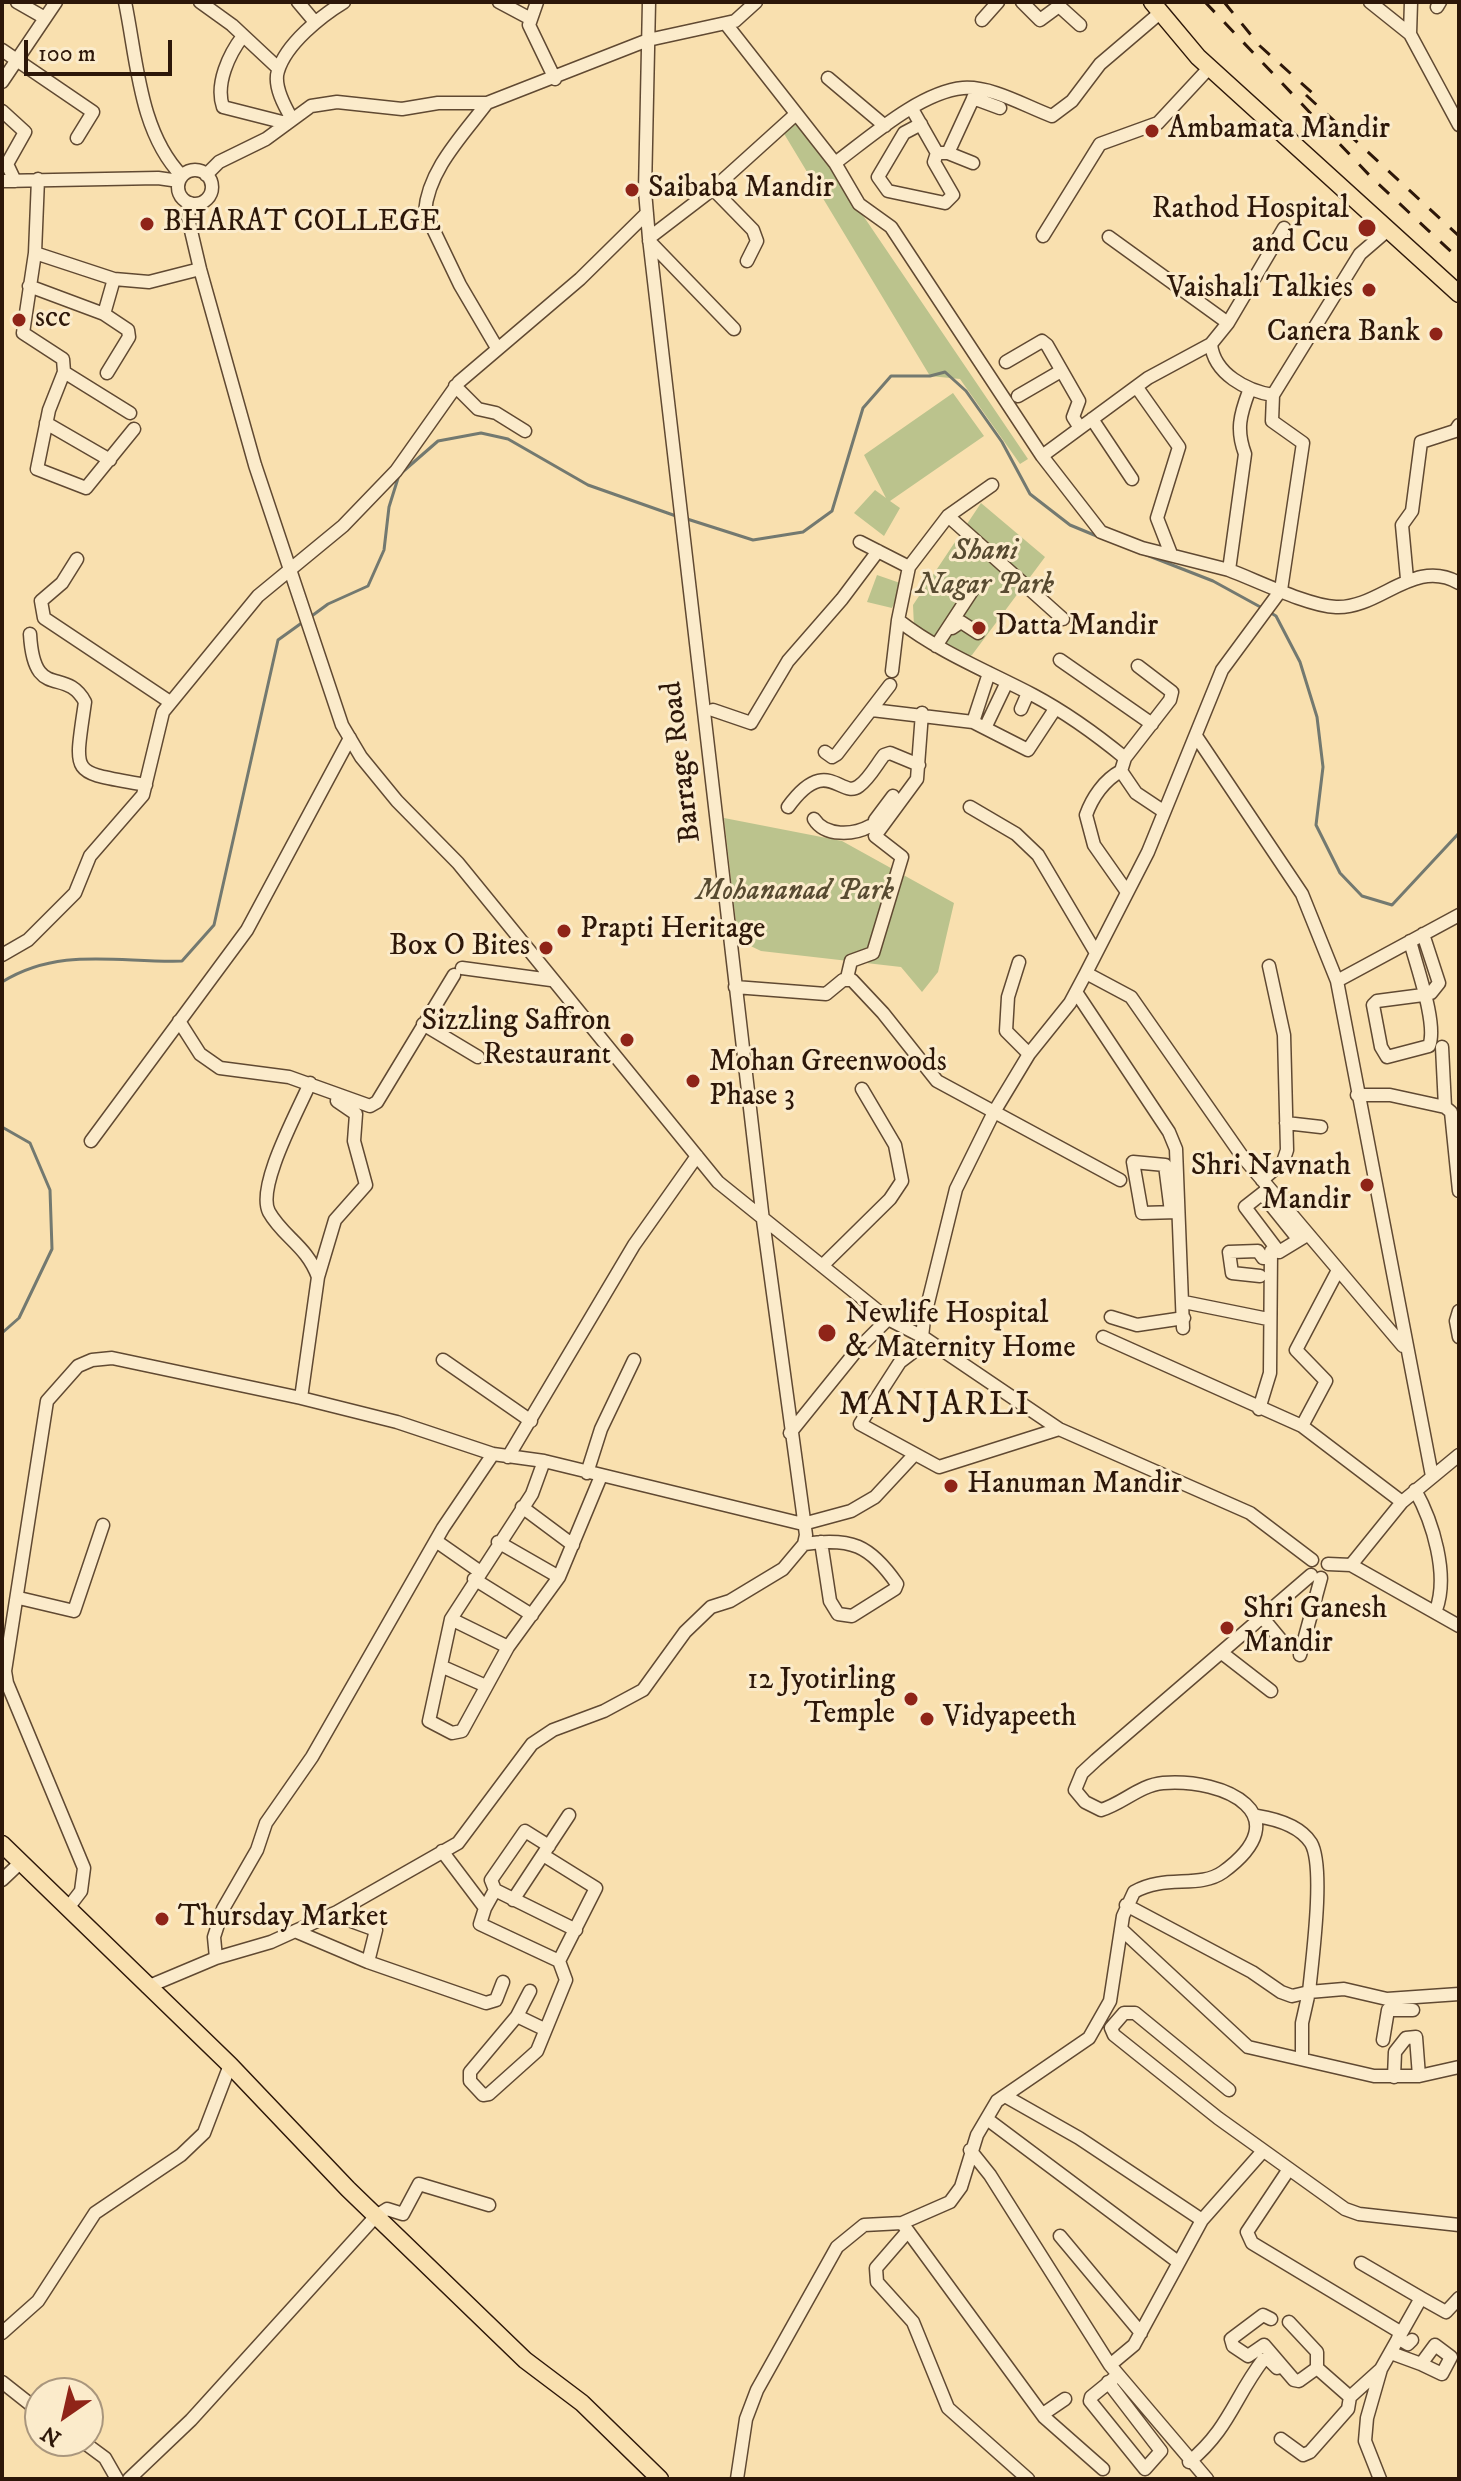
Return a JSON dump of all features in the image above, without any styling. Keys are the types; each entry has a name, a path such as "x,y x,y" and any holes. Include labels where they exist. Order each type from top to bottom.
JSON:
{"main road":[{"path":"1156,7 1210,67 1459,294"},
{"path":"2,1844 230,2065 376,2216 525,2360 582,2403 660,2479"}],"street":[{"path":"17,2 45,18"},
{"path":"2,82 56,2"},
{"path":"2,111 25,132 7,164 8,181 180,179 192,170 206,175 211,187 208,197 198,203 190,203 179,193 180,179 167,161 145,106 125,2"},
{"path":"200,2 278,68"},
{"path":"298,2 314,21"},
{"path":"289,121 277,80 278,68 314,21 344,2"},
{"path":"499,2 529,18"},
{"path":"537,2 529,18 531,31 555,79"},
{"name":"Barrage Road","path":"649,2 649,240 735,987 804,1544"},
{"path":"206,175 219,162 266,139 311,106 337,102 402,109 438,103 487,103 555,79 648,40 735,21 756,2"},
{"path":"982,20 998,2"},
{"path":"1022,2 1040,20 1059,6 1064,7 1080,25"},
{"path":"1370,2 1410,34 1459,125"},
{"path":"1410,34 1411,2"},
{"path":"970,100 1052,116 1072,101 1100,64 1156,7"},
{"path":"726,24 835,163 859,204 891,227 1042,456 1101,532 1142,548 1229,570 1279,594 1336,607 1373,598 1407,579 1447,576 1459,583"},
{"path":"243,36 229,57 224,73 220,88 223,107 289,121"},
{"path":"2,50 93,112 77,138"},
{"path":"1043,236 1100,144 1158,123 1210,67"},
{"path":"828,78 885,126"},
{"path":"835,163 912,109 943,93 965,88 970,100 943,153 934,162 953,195 945,203 896,194 882,187 878,172 904,133 921,124"},
{"path":"970,100 1000,108"},
{"path":"487,103 439,167 426,199 425,212 460,285 497,348"},
{"path":"912,109 943,153 973,163"},
{"path":"734,329 649,240 713,189 796,114"},
{"path":"38,179 35,253 23,333 63,359 64,372 36,463 42,473 86,488 134,429"},
{"path":"713,189 753,230 757,241 747,261"},
{"path":"190,203 188,218 200,269 255,465 314,644 350,738 397,801 458,863 718,1182 763,1220 888,1319 923,1337 1059,1429 1250,1513 1312,1560"},
{"path":"2,955 28,940 75,893 90,856 136,805 146,785 163,712 258,596 343,526 396,471 455,386 580,279 647,213"},
{"path":"1042,456 1138,389 1148,378 1211,344 1228,323 1284,228"},
{"path":"1059,1429 939,1467 860,1424 900,1362 917,1351 923,1337 924,1319 956,1189 994,1112 1029,1054 1076,992 1127,892 1222,670 1279,594 1303,443 1272,421 1273,395 1360,254 1389,229"},
{"path":"1109,237 1228,323"},
{"path":"35,253 114,279 149,282 200,269"},
{"path":"104,314 114,279"},
{"path":"29,286 104,314 128,330 129,337 107,373"},
{"path":"1006,362 1042,341 1079,401 1073,417 1080,428"},
{"path":"1211,344 1219,366 1249,391 1273,395"},
{"path":"1018,396 1061,371"},
{"path":"64,372 130,413"},
{"path":"455,386 478,409 496,413 525,431"},
{"path":"1138,389 1179,447 1157,518 1171,554"},
{"path":"1229,570 1245,454 1239,437 1238,420 1249,391"},
{"path":"1092,419 1132,479"},
{"path":"46,423 110,460"},
{"path":"1407,579 1402,525 1412,511 1421,442 1455,431 1459,425"},
{"path":"825,752 832,757 837,754 872,710 891,678 909,567 948,516 992,485"},
{"path":"948,516 1063,619"},
{"path":"860,542 909,567"},
{"path":"713,710 751,723 788,661 842,599 878,551"},
{"path":"77,559 62,583 41,601 44,618 170,702"},
{"path":"936,646 974,588"},
{"path":"898,620 936,646 1055,709 1123,764 1136,793 1163,811"},
{"path":"949,626 956,629 961,622 978,633"},
{"path":"30,634 32,662 36,670 45,678 75,689 85,702 78,755 80,765 88,773 146,785"},
{"path":"1060,660 1152,724"},
{"path":"1127,892 1094,845 1086,815 1094,797 1123,764 1172,692 1138,666"},
{"path":"973,722 989,673"},
{"path":"985,728 1007,682"},
{"path":"1021,709 1028,693"},
{"path":"872,710 922,713 973,722 1028,750 1055,709"},
{"path":"874,831 917,779 922,713"},
{"path":"1196,736 1302,894 1337,981 1432,1476"},
{"path":"91,1141 247,930 350,738"},
{"path":"788,807 816,780 824,778 851,789 858,787 884,755 890,753 919,765"},
{"path":"874,831 893,796"},
{"path":"970,807 1016,834 1038,855 1096,953"},
{"path":"735,987 826,994 847,978 851,961 873,953 902,857 874,831 830,831 819,826 814,819"},
{"path":"1337,981 1459,915"},
{"path":"1410,941 1423,995 1432,1030 1429,1046 1387,1057 1381,1047 1373,1005 1377,1001 1423,995 1431,993 1439,983 1423,934"},
{"path":"1019,962 1008,997 1006,1031 1029,1054"},
{"path":"1269,966 1284,1035 1286,1157 1264,1188 1245,1207 1279,1252 1303,1237"},
{"path":"179,1021 200,1054 220,1068 315,1085 364,1105 377,1102 458,971 551,980"},
{"path":"1086,973 1113,984 1131,997 1283,1213 1406,1349"},
{"path":"847,978 857,983 883,1013 926,1071 994,1112 1120,1180"},
{"path":"1076,992 1169,1132 1176,1149 1175,1212"},
{"path":"423,1024 478,1057"},
{"path":"1442,1047 1445,1107"},
{"path":"301,1398 318,1277 335,1220 364,1189 366,1181 354,1141 356,1114 315,1085"},
{"path":"315,1085 265,1190 270,1214 304,1249 318,1277"},
{"path":"823,1265 890,1199 902,1181 895,1145 862,1089"},
{"path":"1357,1095 1390,1095 1445,1107 1451,1112 1459,1191"},
{"path":"1286,1123 1321,1127"},
{"path":"508,1457 634,1245 697,1156"},
{"path":"1111,1317 1137,1325 1183,1323 1184,1302 1175,1212 1165,1165 1133,1162 1142,1213 1175,1212"},
{"path":"1259,1409 1270,1373 1268,1319 1271,1254 1263,1258 1258,1251 1229,1252 1232,1273 1260,1276"},
{"path":"1302,1426 1326,1381 1296,1350 1337,1272"},
{"path":"1184,1302 1268,1319"},
{"path":"1459,1311 1456,1321 1459,1337"},
{"path":"790,1433 857,1350 888,1319"},
{"path":"1103,1337 1302,1426 1341,1452 1402,1502"},
{"path":"68,1908 81,1891 84,1868 7,1683 9,1644 19,1598 27,1517 47,1401 78,1366 92,1360 112,1358 301,1398 397,1422 493,1454 544,1461 803,1524 851,1511 875,1497 914,1455"},
{"path":"443,1360 531,1421"},
{"path":"587,1473 601,1429 634,1360"},
{"path":"216,1958 214,1937 223,1909 257,1850 266,1823 312,1757 436,1541 493,1454"},
{"path":"1351,1565 1402,1502 1459,1455"},
{"path":"544,1461 532,1494 476,1575 451,1619 443,1667 428,1714 429,1721 452,1733 462,1731 508,1647 559,1577 601,1476"},
{"path":"1415,1490 1426,1511 1443,1588 1436,1610"},
{"path":"522,1507 573,1545"},
{"path":"19,1598 74,1611 103,1525"},
{"path":"147,1987 216,1958 271,1942 332,1914 458,1843 532,1744 553,1730 604,1711 643,1690 685,1632 711,1607 730,1601 783,1569 804,1544 837,1539 861,1547 886,1569 897,1584 895,1589 852,1616 838,1614 830,1601 821,1542"},
{"path":"436,1541 476,1575 532,1615"},
{"path":"498,1542 559,1577"},
{"path":"1316,1576 1308,1567 1312,1560 1321,1558 1328,1564 1351,1565 1436,1610 1459,1626"},
{"path":"1028,2479 948,2408 913,2322 877,2282 876,2268 905,2227 950,2202 961,2187 970,2150 987,2119 1005,2096 1089,2038 1110,2001 1126,1905 1134,1892 1162,1880 1208,1880 1221,1874 1251,1848 1258,1829 1257,1816 1249,1806 1233,1797 1184,1783 1160,1783 1101,1810 1085,1802 1075,1790 1082,1773 1262,1617 1316,1576 1328,1572 1328,1564"},
{"path":"1300,1655 1316,1576"},
{"path":"1262,1617 1286,1646"},
{"path":"451,1619 508,1647"},
{"path":"1222,1653 1271,1691"},
{"path":"443,1667 486,1686"},
{"path":"513,1900 569,1815"},
{"path":"1257,1816 1276,1819 1304,1835 1313,1847 1317,1897 1309,1992 1302,2023 1302,2058"},
{"path":"559,1961 576,1930 596,1888 546,1851 525,1831 491,1880 495,1890 576,1930"},
{"path":"442,1851 485,1908"},
{"path":"2,1880 20,1863"},
{"path":"495,1890 485,1908 481,1925 559,1961 566,1980 533,2056 489,2094 483,2095 470,2081 470,2072 517,2016 530,1991"},
{"path":"1126,1905 1292,1996 1344,1989 1413,2009"},
{"path":"332,1914 376,1930 368,1962"},
{"path":"1121,1929 1240,2043 1255,2050 1374,2076 1419,2076 1459,2067"},
{"path":"295,1931 368,1962 486,2003 496,2000 503,1982"},
{"path":"1383,2040 1388,2010 1413,2009 1459,1994"},
{"path":"1229,2090 1135,2013 1124,2013 1111,2028 1114,2035 1263,2151 1359,2214 1459,2225"},
{"path":"517,2016 544,2029"},
{"path":"1394,2077 1395,2052 1406,2038 1416,2037 1419,2076"},
{"path":"2,2333 38,2301 95,2213 181,2155 204,2133 230,2065"},
{"path":"1005,2096 1079,2138 1202,2220"},
{"path":"987,2119 1178,2262"},
{"path":"970,2150 990,2175 1112,2374 1161,2451 1145,2469 1090,2401 1112,2374 1134,2345 1202,2220 1263,2151"},
{"path":"1289,2169 1247,2232 1252,2243 1257,2249 1403,2337"},
{"path":"129,2479 191,2420 376,2216 387,2209 403,2214 419,2184 489,2205"},
{"path":"737,2479 746,2419 757,2390 837,2247 864,2225 905,2227"},
{"path":"905,2227 1043,2414 1103,2469"},
{"path":"1060,2236 1141,2333"},
{"path":"1361,2263 1446,2312 1459,2298"},
{"path":"1281,2439 1303,2455 1310,2452 1348,2409 1350,2397 1381,2369 1403,2337 1421,2298"},
{"path":"1271,2319 1263,2315 1254,2318 1231,2339 1233,2346 1248,2356 1264,2345 1294,2380 1299,2381 1317,2368"},
{"path":"1289,2322 1317,2352 1317,2368 1350,2397"},
{"path":"1391,2353 1421,2364"},
{"path":"1189,2462 1211,2443 1230,2419 1263,2360 1268,2359 1291,2382"},
{"path":"1380,2479 1364,2430 1381,2369"},
{"path":"1112,2374 1207,2479"},
{"path":"2,2382 24,2399"},
{"path":"1043,2414 1065,2399"},
{"path":"104,2457 117,2479"}],"green space":[{"path":"799,121 1028,459 1020,464 960,379 930,376 783,132"},
{"path":"953,393 984,436 890,501 900,508 884,536 854,513 875,490 886,498 864,455"},
{"name":"Shani Nagar Park","path":"981,503 1045,557 972,655 965,659 914,627 913,605"},
{"path":"877,575 903,584 892,608 867,602"},
{"name":"Mohananad Park","path":"724,818 842,841 954,903 938,972 922,992 901,967 761,951 738,940"}],"waterway":[{"path":"684,518 753,540 803,532 832,511 863,408 891,376 930,376 945,372 966,391 1002,442 1030,494 1070,525 1099,537"},
{"path":"309,618 328,604 368,586 384,550 389,507 399,475 438,441 481,433 508,439 588,485 676,516"},
{"path":"1144,554 1213,581 1264,609"},
{"path":"1271,613 1276,616 1300,662 1317,717 1323,767 1316,825 1340,873 1362,896 1392,905 1459,833"},
{"path":"2,982 24,971 68,960 182,961 214,925 278,640 303,622"},
{"path":"2,1127 30,1143 50,1190 52,1249 19,1318 2,1333"}],"railway":[{"path":"1205,2 1372,178 1459,259"},
{"path":"1224,2 1260,46 1319,99"},
{"path":"1306,95 1459,236"}],"place":[{"name":"Ambamata Mandir","path":"1152,131"},
{"name":"Saibaba Mandir","path":"632,190"},
{"name":"BHARAT COLLEGE","path":"147,224"},
{"name":"Rathod Hospital and Ccu","path":"1367,228"},
{"name":"Vaishali Talkies","path":"1369,290"},
{"name":"scc","path":"19,320"},
{"name":"Canera Bank","path":"1436,334"},
{"name":"Datta Mandir","path":"979,628"},
{"name":"Prapti Heritage","path":"564,931"},
{"name":"Box O Bites","path":"546,948"},
{"name":"Sizzling Saffron Restaurant","path":"627,1040"},
{"name":"Mohan Greenwoods Phase 3","path":"693,1081"},
{"name":"Shri Navnath Mandir","path":"1367,1185"},
{"name":"Newlife Hospital & Maternity Home","path":"827,1333"},
{"name":"Hanuman Mandir","path":"951,1486"},
{"name":"Shri Ganesh Mandir","path":"1227,1628"},
{"name":"12 Jyotirling Temple","path":"911,1699"},
{"name":"Vidyapeeth","path":"927,1719"},
{"name":"Thursday Market","path":"162,1919"}],"district":[{"name":"MANJARLI","path":"935,1407"}]}
